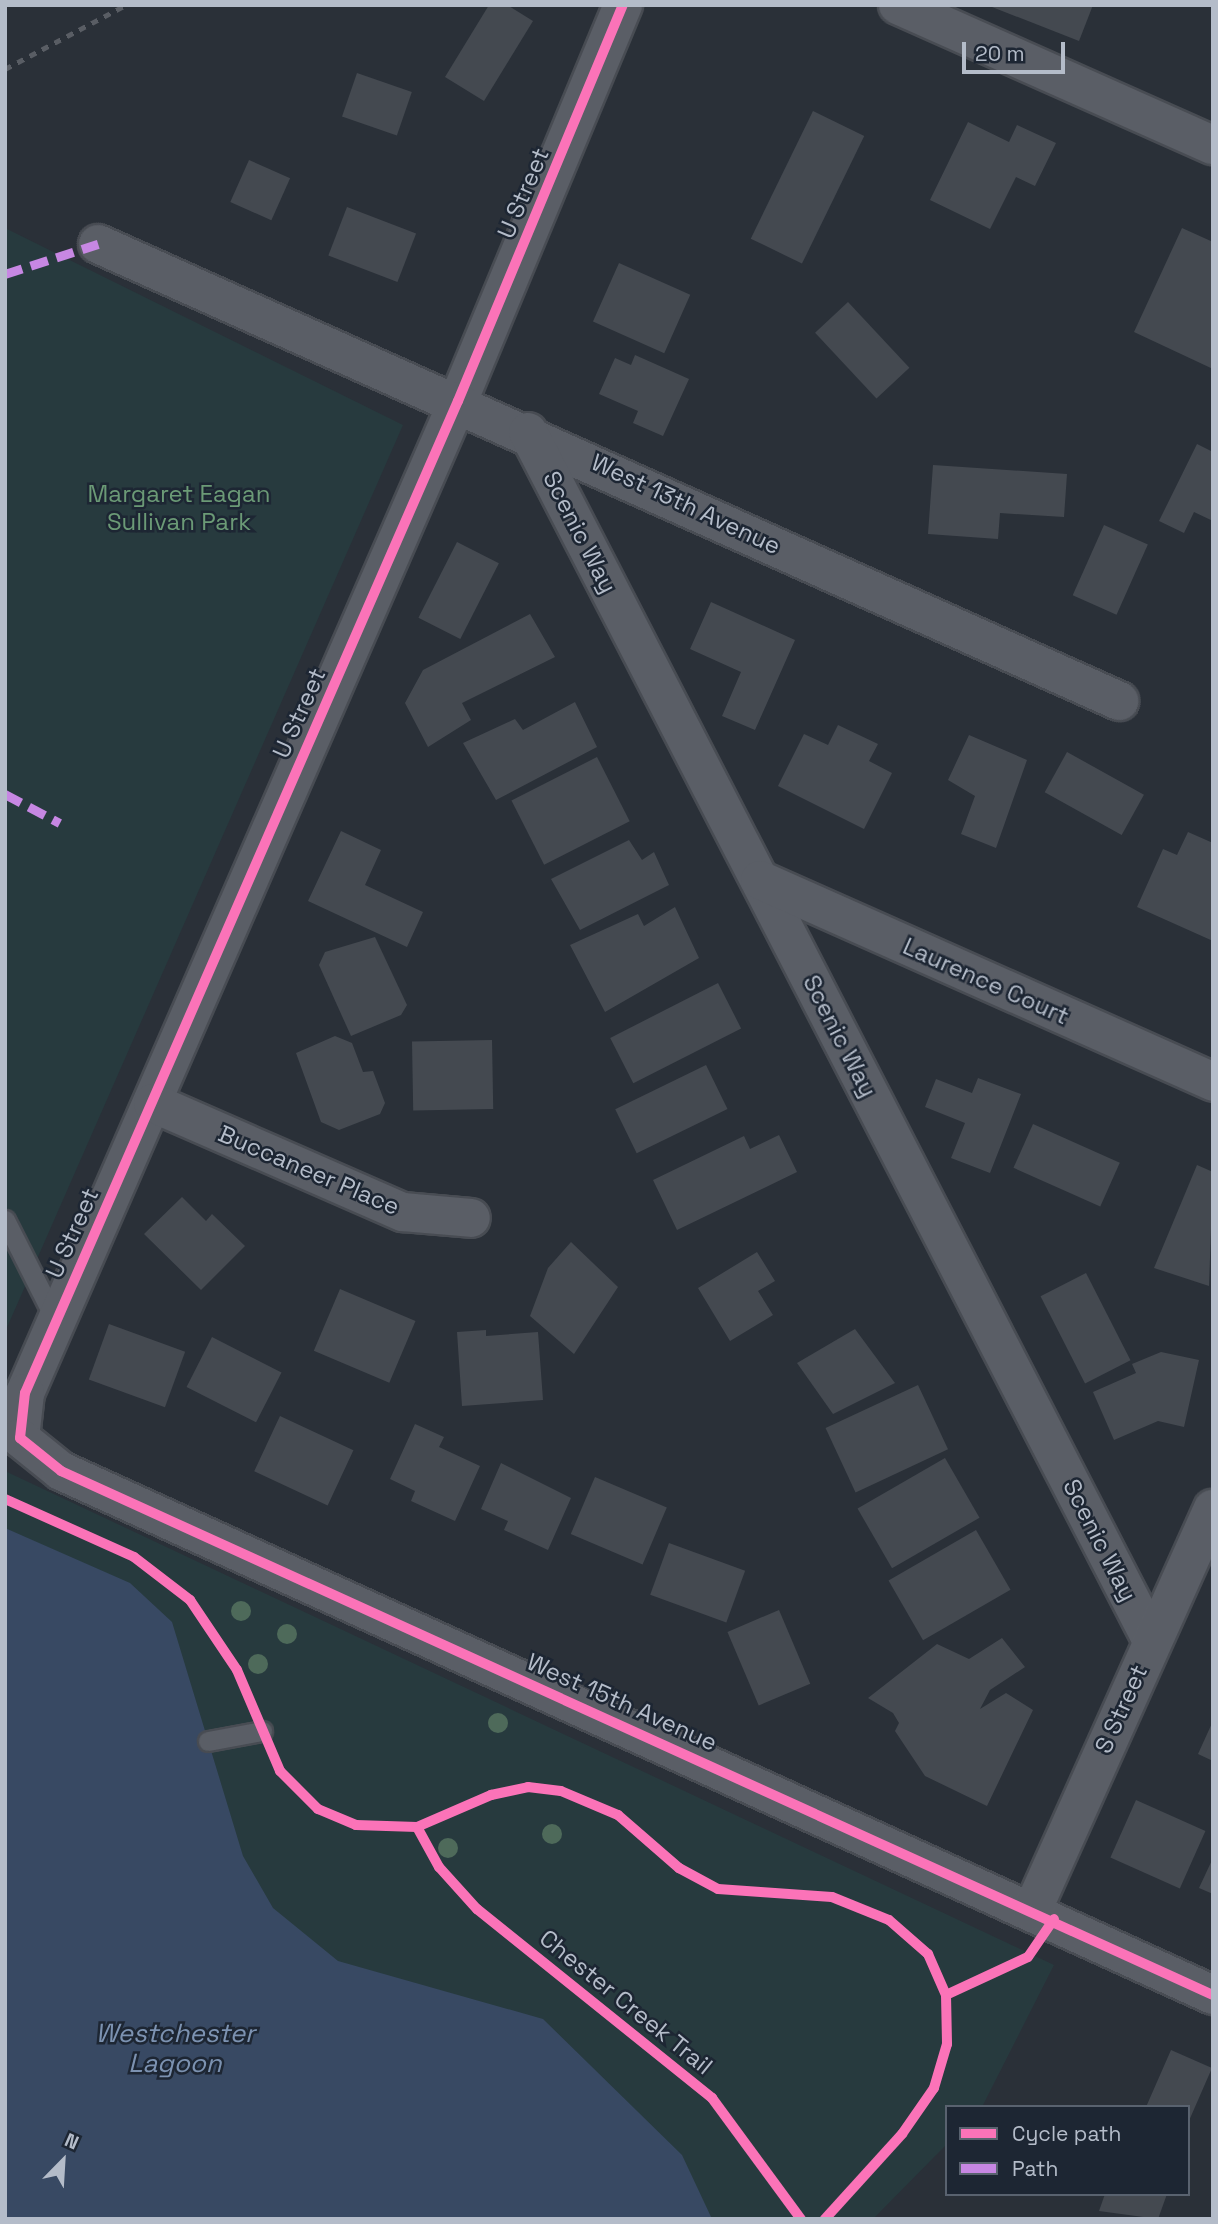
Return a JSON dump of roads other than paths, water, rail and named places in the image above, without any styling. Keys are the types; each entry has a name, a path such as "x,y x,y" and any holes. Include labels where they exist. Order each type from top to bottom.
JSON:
{"street":[{"name":"U Street","path":"20,1438 24,1393 458,401 623,5"},
{"path":"898,5 1213,145"},
{"name":"West 13th Avenue","path":"98,244 528,432 1119,701"},
{"name":"Scenic Way","path":"528,432 1152,1641"},
{"name":"Laurence Court","path":"760,880 1213,1082"},
{"name":"Buccaneer Place","path":"153,1103 403,1212 471,1218"},
{"name":"West 15th Avenue","path":"20,1438 61,1471 1213,1995"},
{"name":"S Street","path":"1032,1911 1213,1509"}],"lane":[{"path":"5,1220 56,1322"},
{"path":"208,1741 262,1731"}],"water":[{"name":"Westchester Lagoon","path":"5,1528 130,1583 172,1622 243,1856 273,1908 338,1961 543,2019 682,2155 712,2219 5,2219"}],"railway":[{"path":"5,69 126,5"}],"park label":[{"name":"Margaret Eagan Sullivan Park","path":"179,508"}]}
